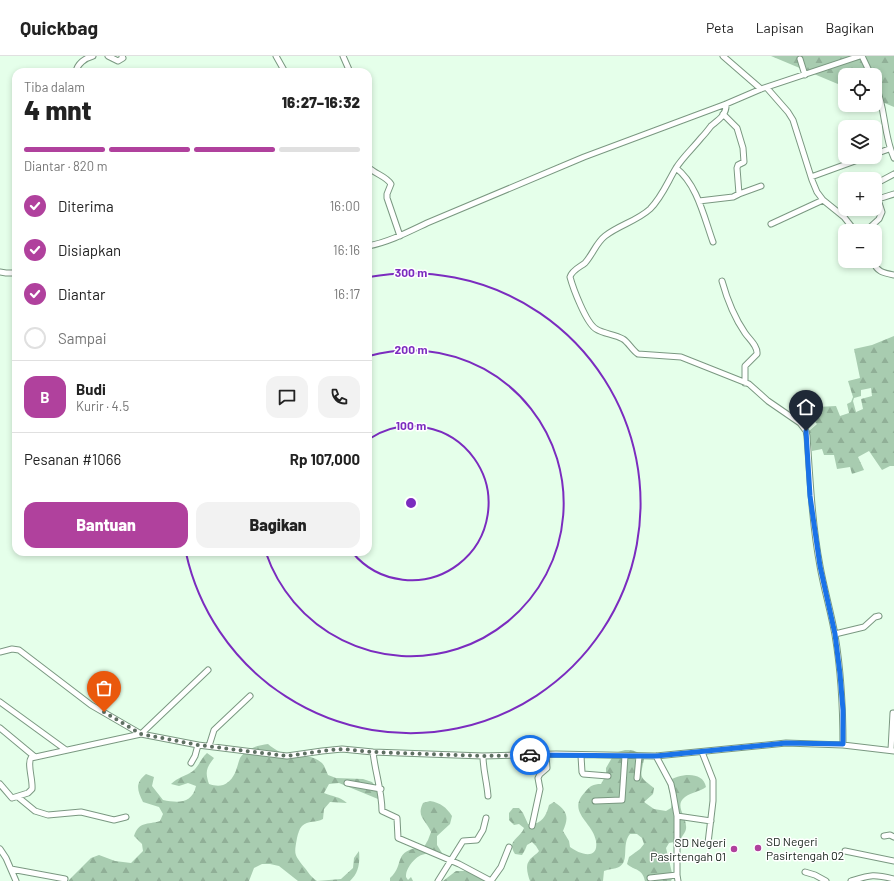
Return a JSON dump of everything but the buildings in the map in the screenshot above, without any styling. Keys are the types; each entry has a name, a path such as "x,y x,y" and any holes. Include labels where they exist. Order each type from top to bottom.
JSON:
{"street":[{"path":"77,68 88,57 93,56"},
{"path":"108,56 118,61 123,58 122,56"},
{"path":"276,56 283,68"},
{"path":"343,56 348,68"},
{"path":"723,56 764,88 788,112 793,120 810,177 817,192 823,200 840,213 849,224"},
{"path":"372,245 400,236 427,223 584,157 726,104 764,88 861,56 867,68"},
{"path":"800,59 805,75"},
{"path":"882,102 889,149 894,158"},
{"path":"726,104 726,110 676,168 663,193 650,208 643,214 616,228 604,237 590,258 571,274 570,279 576,296 595,328 620,337 638,354 681,357 753,386 768,401 795,419 806,431 810,496 820,566 835,634 842,703 843,744"},
{"path":"723,114 737,128 743,148 744,162 738,165 737,168 739,194"},
{"path":"882,152 889,149"},
{"path":"810,177 846,164"},
{"path":"676,168 685,177 699,201 712,242"},
{"path":"372,170 389,180 391,184 387,198 400,236"},
{"path":"882,180 894,174"},
{"path":"699,201 733,197 761,186"},
{"path":"882,198 894,194"},
{"path":"771,224 823,200"},
{"path":"873,224 880,216"},
{"path":"877,268 880,272 894,275"},
{"path":"0,272 6,274 12,273"},
{"path":"722,281 732,310 744,332 757,349 757,354 745,366 745,383"},
{"path":"835,634 866,626 872,619 879,616"},
{"path":"0,652 12,649 19,650 91,705 141,734 198,745 287,756 333,749 483,756 656,756 786,743 843,744 892,750 893,713"},
{"path":"0,784 10,798 18,797 29,793 32,789 33,780 29,761 31,758 141,734 208,670"},
{"path":"209,746 214,730 250,696"},
{"path":"0,702 66,750"},
{"path":"0,728 36,757"},
{"path":"191,763 198,745"},
{"path":"373,752 374,763 381,789 382,811 397,818 398,838 451,861 491,881 501,867 509,847"},
{"path":"702,752 713,780 713,801 708,842"},
{"path":"532,826 540,789 538,778 547,768 546,755"},
{"path":"483,756 488,796"},
{"path":"581,756 582,772 584,774 608,776"},
{"path":"595,801 622,803 625,756"},
{"path":"637,778 639,756"},
{"path":"656,756 671,784 677,816 678,881"},
{"path":"347,783 381,789"},
{"path":"18,797 35,812 48,815 81,812 114,820 126,817"},
{"path":"677,816 710,821"},
{"path":"438,881 462,841 477,840 483,830 486,818"},
{"path":"884,836 890,835 894,837"},
{"path":"0,849 16,881"},
{"path":"845,851 894,861"},
{"path":"11,869 65,879"},
{"path":"805,872 816,875 826,881"},
{"path":"650,878 677,875"},
{"path":"851,881 869,875 877,875 894,879"}],"green space":[{"path":"771,56 894,56 894,107 882,102 882,68 838,68 838,84"},
{"path":"894,336 894,466 890,466 882,470 869,451 858,457 864,470 852,474 850,467 837,469 834,455 824,455 822,449 812,451 809,431 817,424 802,409 815,402 817,407 836,406 840,416 849,413 847,404 851,402 853,397 848,381 860,378 854,349 872,345","holes":["871,388 872,396 861,399 863,409 856,412 853,401 854,398 861,396 861,390"]},
{"path":"268,744 285,754 308,756 319,760 325,767 328,775 336,778 363,779 372,782 378,789 378,799 339,783 329,784 324,793 339,798 347,803 330,802 324,809 323,819 304,824 298,833 295,848 298,859 317,881 298,881 279,866 262,864 254,868 249,881 68,881 91,858 99,855 115,861 131,863 143,851 142,844 134,836 136,831 144,824 160,821 163,814 159,807 143,802 141,798 138,787 140,780 146,774 154,777 152,786 163,800 174,802 184,801 191,796 196,786 188,783 179,786 171,784 193,771 207,753 214,758 207,770 209,784 217,786 227,783 233,777 240,758 246,752 256,746"},
{"path":"625,750 636,752 644,759 641,774 643,779 654,788 653,794 644,802 654,809 666,811 671,808 672,801 667,783 668,781 684,775 690,775 700,778 706,787 690,794 682,800 680,807 686,822 686,830 680,841 669,843 666,848 673,877 671,881 645,881 640,872 627,864 629,857 644,844 642,838 637,834 630,834 627,838 624,861 617,868 604,871 603,881 530,881 527,866 531,858 539,851 532,842 527,845 522,855 515,854 512,846 513,843 524,828 519,824 514,825 509,820 509,813 513,808 519,808 528,824 533,824 540,822 549,805 554,802 565,811 566,822 563,831 569,841 570,847 578,852 591,854 596,847 596,841 594,834 579,811 578,805 580,799 590,787 601,784 606,775 606,768 613,756 618,752"},
{"path":"430,801 443,806 452,816 450,824 437,836 437,845 442,853 424,854 417,857 406,872 406,877 408,880 411,877 413,881 390,881 390,878 395,873 403,854 407,851 424,847 428,840 431,832 422,818 421,808 423,803"},
{"path":"359,851 358,867 350,881 317,881 341,879 353,868 354,858"},
{"path":"456,871 465,871 483,877 481,878 484,881 443,881"}],"way so far":[{"path":"104,712 141,734 198,745 255,753 287,756 342,749 373,752 483,756 530,755"}],"place":[{"name":"SD Negeri Pasirtengah 02","path":"758,848"},
{"name":"SD Negeri Pasirtengah 01","path":"734,849"}],"route":[{"path":"530,755 556,754 581,756 656,756 786,743 843,744 843,710 840,674 835,634 820,566 810,496 806,431"}]}
